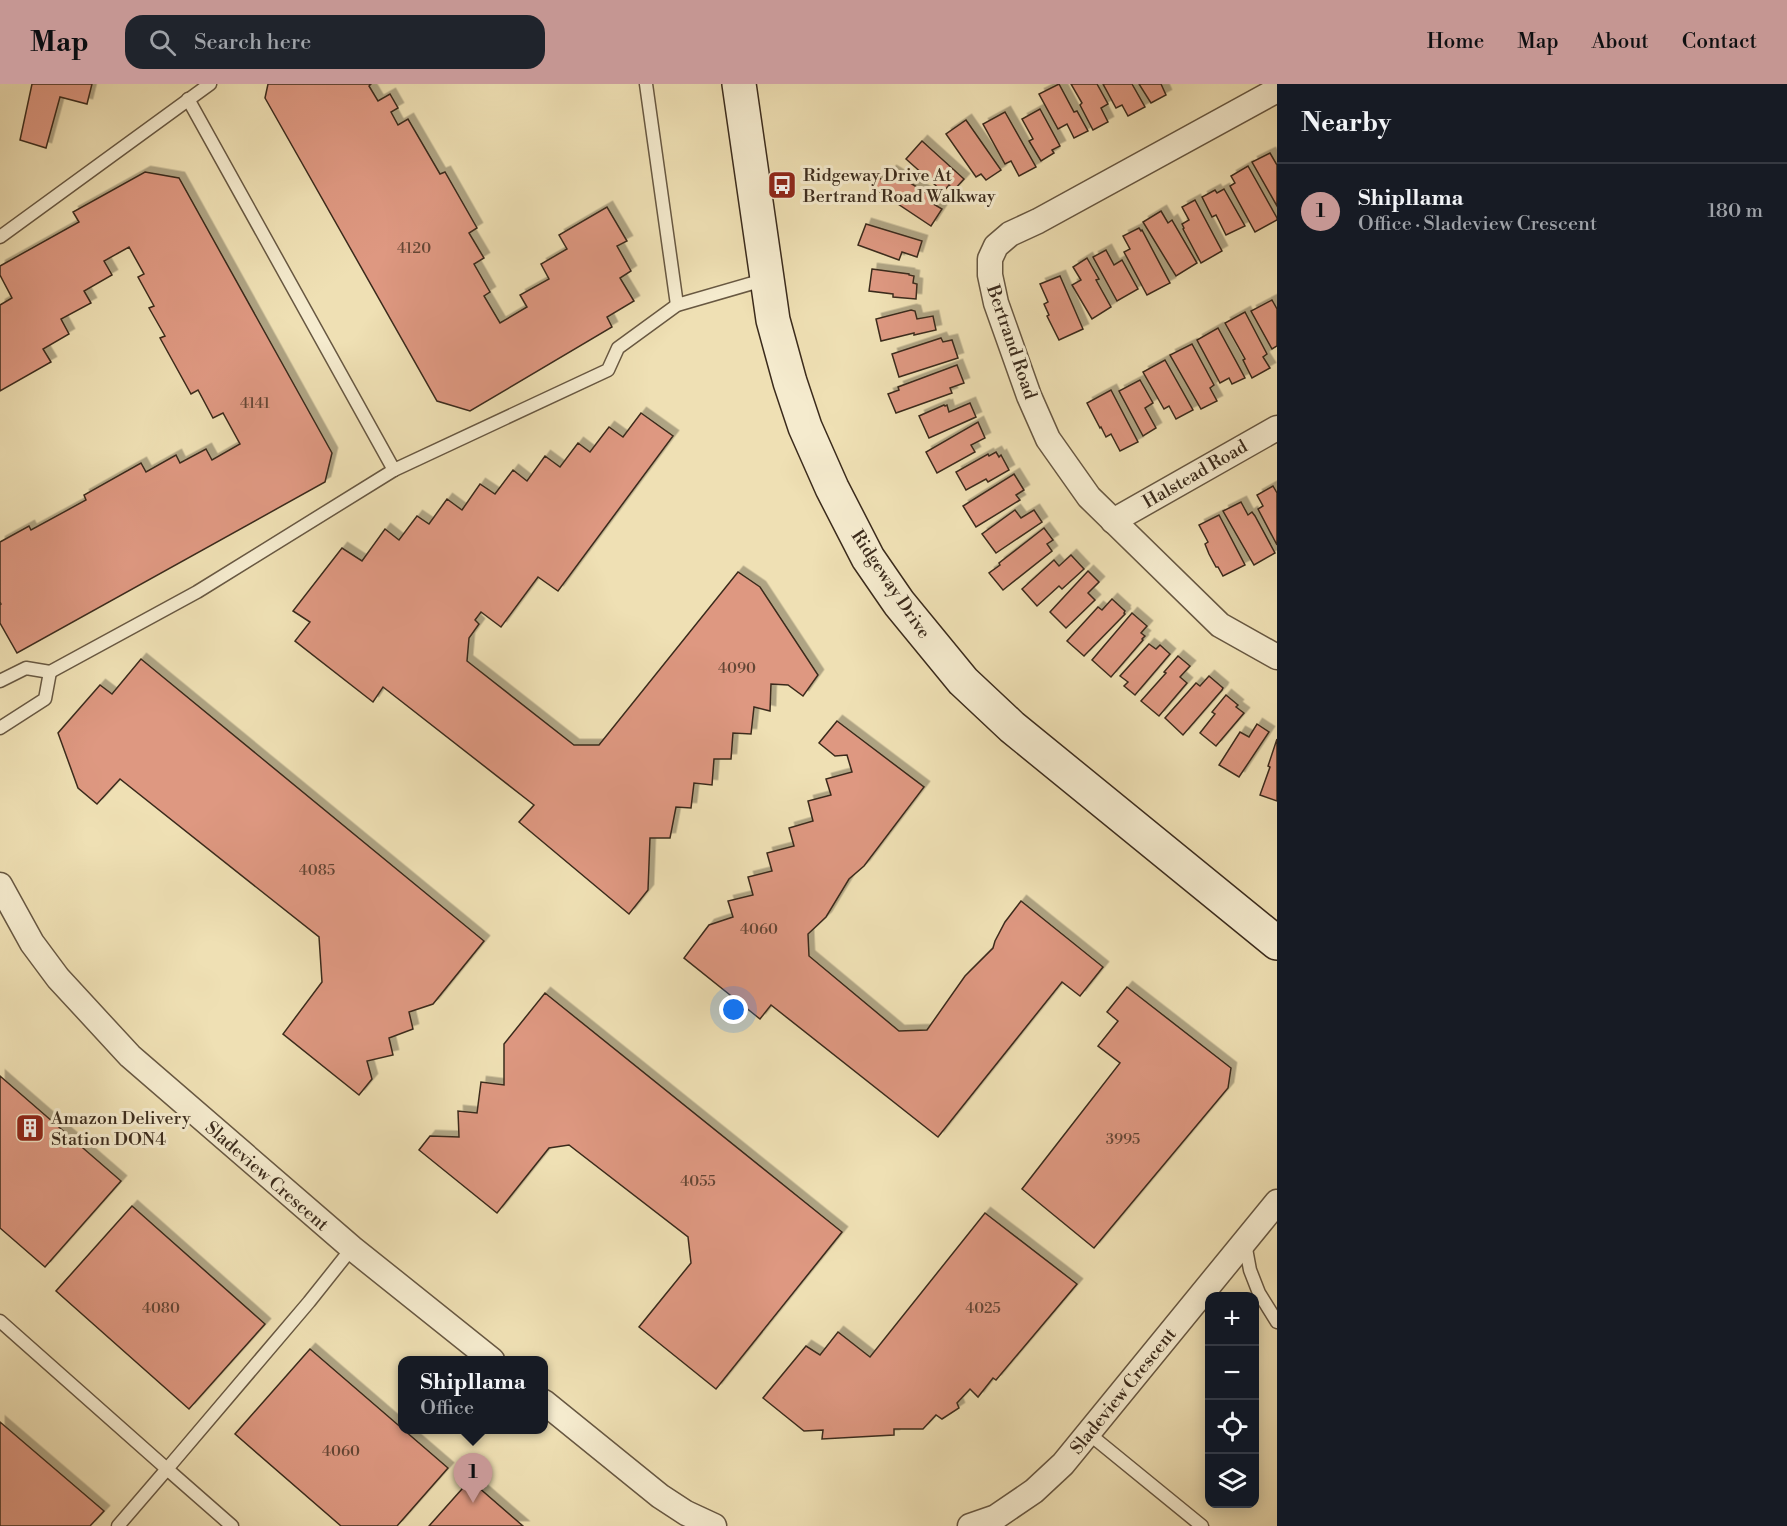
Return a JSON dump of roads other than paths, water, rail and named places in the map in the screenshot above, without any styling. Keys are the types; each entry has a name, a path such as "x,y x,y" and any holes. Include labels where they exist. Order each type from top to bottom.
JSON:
{"street":[{"name":"Ridgeway Drive","path":"739,84 773,320 789,382 832,488 868,558 899,603 963,681 1012,727 1277,943"},
{"name":"Bertrand Road","path":"1277,90 1038,221 1010,234 996,246 990,259 990,275 996,303 1029,396 1048,439 1089,497 1220,625 1277,657"},
{"name":"Halstead Road","path":"1113,521 1277,428"},
{"name":"Sladeview Crescent","path":"0,885 32,943 58,978 130,1056 352,1248 487,1356"},
{"name":"Sladeview Crescent","path":"970,1526 996,1517 1034,1491 1064,1464 1277,1202"},
{"path":"548,1406 660,1496 686,1513 714,1526"}],"lane":[{"path":"0,237 210,84"},
{"path":"646,84 677,305"},
{"path":"188,99 394,470"},
{"path":"0,681 26,668 50,672 197,592 394,470 608,370 618,348 677,305 767,279"},
{"path":"0,728 45,699 50,672"},
{"path":"1245,1242 1250,1270 1259,1293 1277,1322"},
{"path":"118,1526 309,1302 352,1248"},
{"path":"0,1321 232,1526"},
{"path":"1088,1433 1202,1526"}],"place":[{"name":"Ridgeway Drive At Bertrand Road Walkway","path":"782,185"},
{"name":"Amazon Delivery Station DON4","path":"30,1128"},
{"name":"Shipllama","path":"473,1503"}]}
